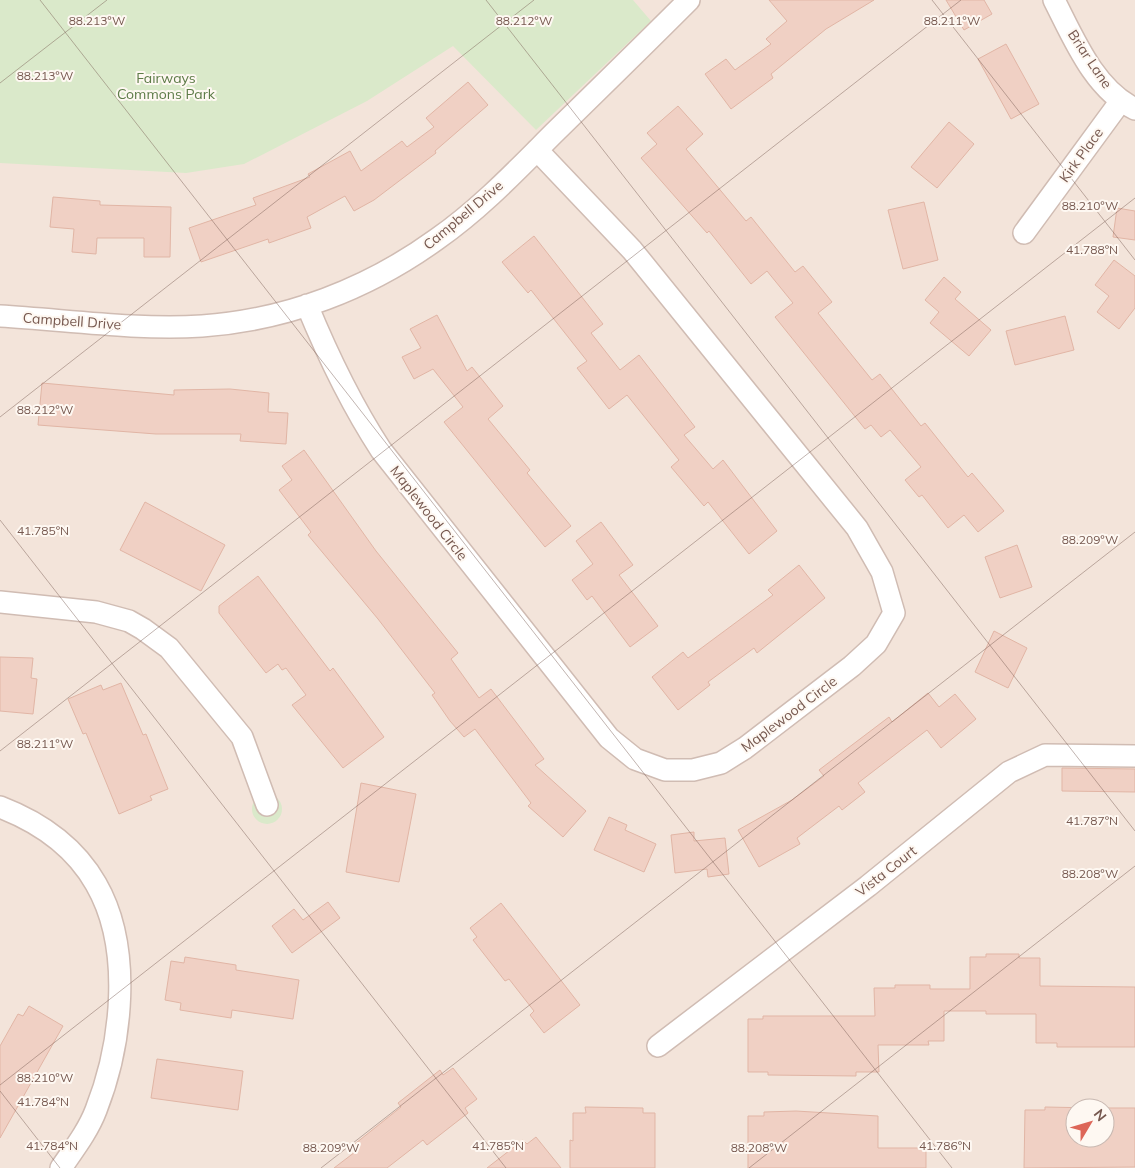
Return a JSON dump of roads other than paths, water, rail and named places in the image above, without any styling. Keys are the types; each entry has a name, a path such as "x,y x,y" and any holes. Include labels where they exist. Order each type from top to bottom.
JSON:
{"street":[{"name":"Campbell Drive","path":"0,316 159,327 228,323 285,312 368,281 394,268 438,239 487,198 689,0"},
{"name":"Briar Lane","path":"1054,0 1078,46 1096,74 1128,106"},
{"name":"Kirk Place","path":"1024,233 1128,106"},
{"name":"Maplewood Circle","path":"307,305 326,352 355,409 381,450 609,738 635,759 655,767 680,771 710,767 745,748 852,666 876,644 894,613 882,572 857,528 632,250 537,150"},
{"path":"0,602 96,612 129,621 162,643 182,662 242,737 267,806"},
{"name":"Vista Court","path":"658,1046 868,886 1009,772 1045,755 1135,756"},
{"path":"0,807 25,817 60,841 82,862 96,883 107,906 118,959 120,1005 109,1070 96,1111 83,1136 60,1168"}],"park label":[{"name":"Fairways Commons Park","path":"166,86"}]}
